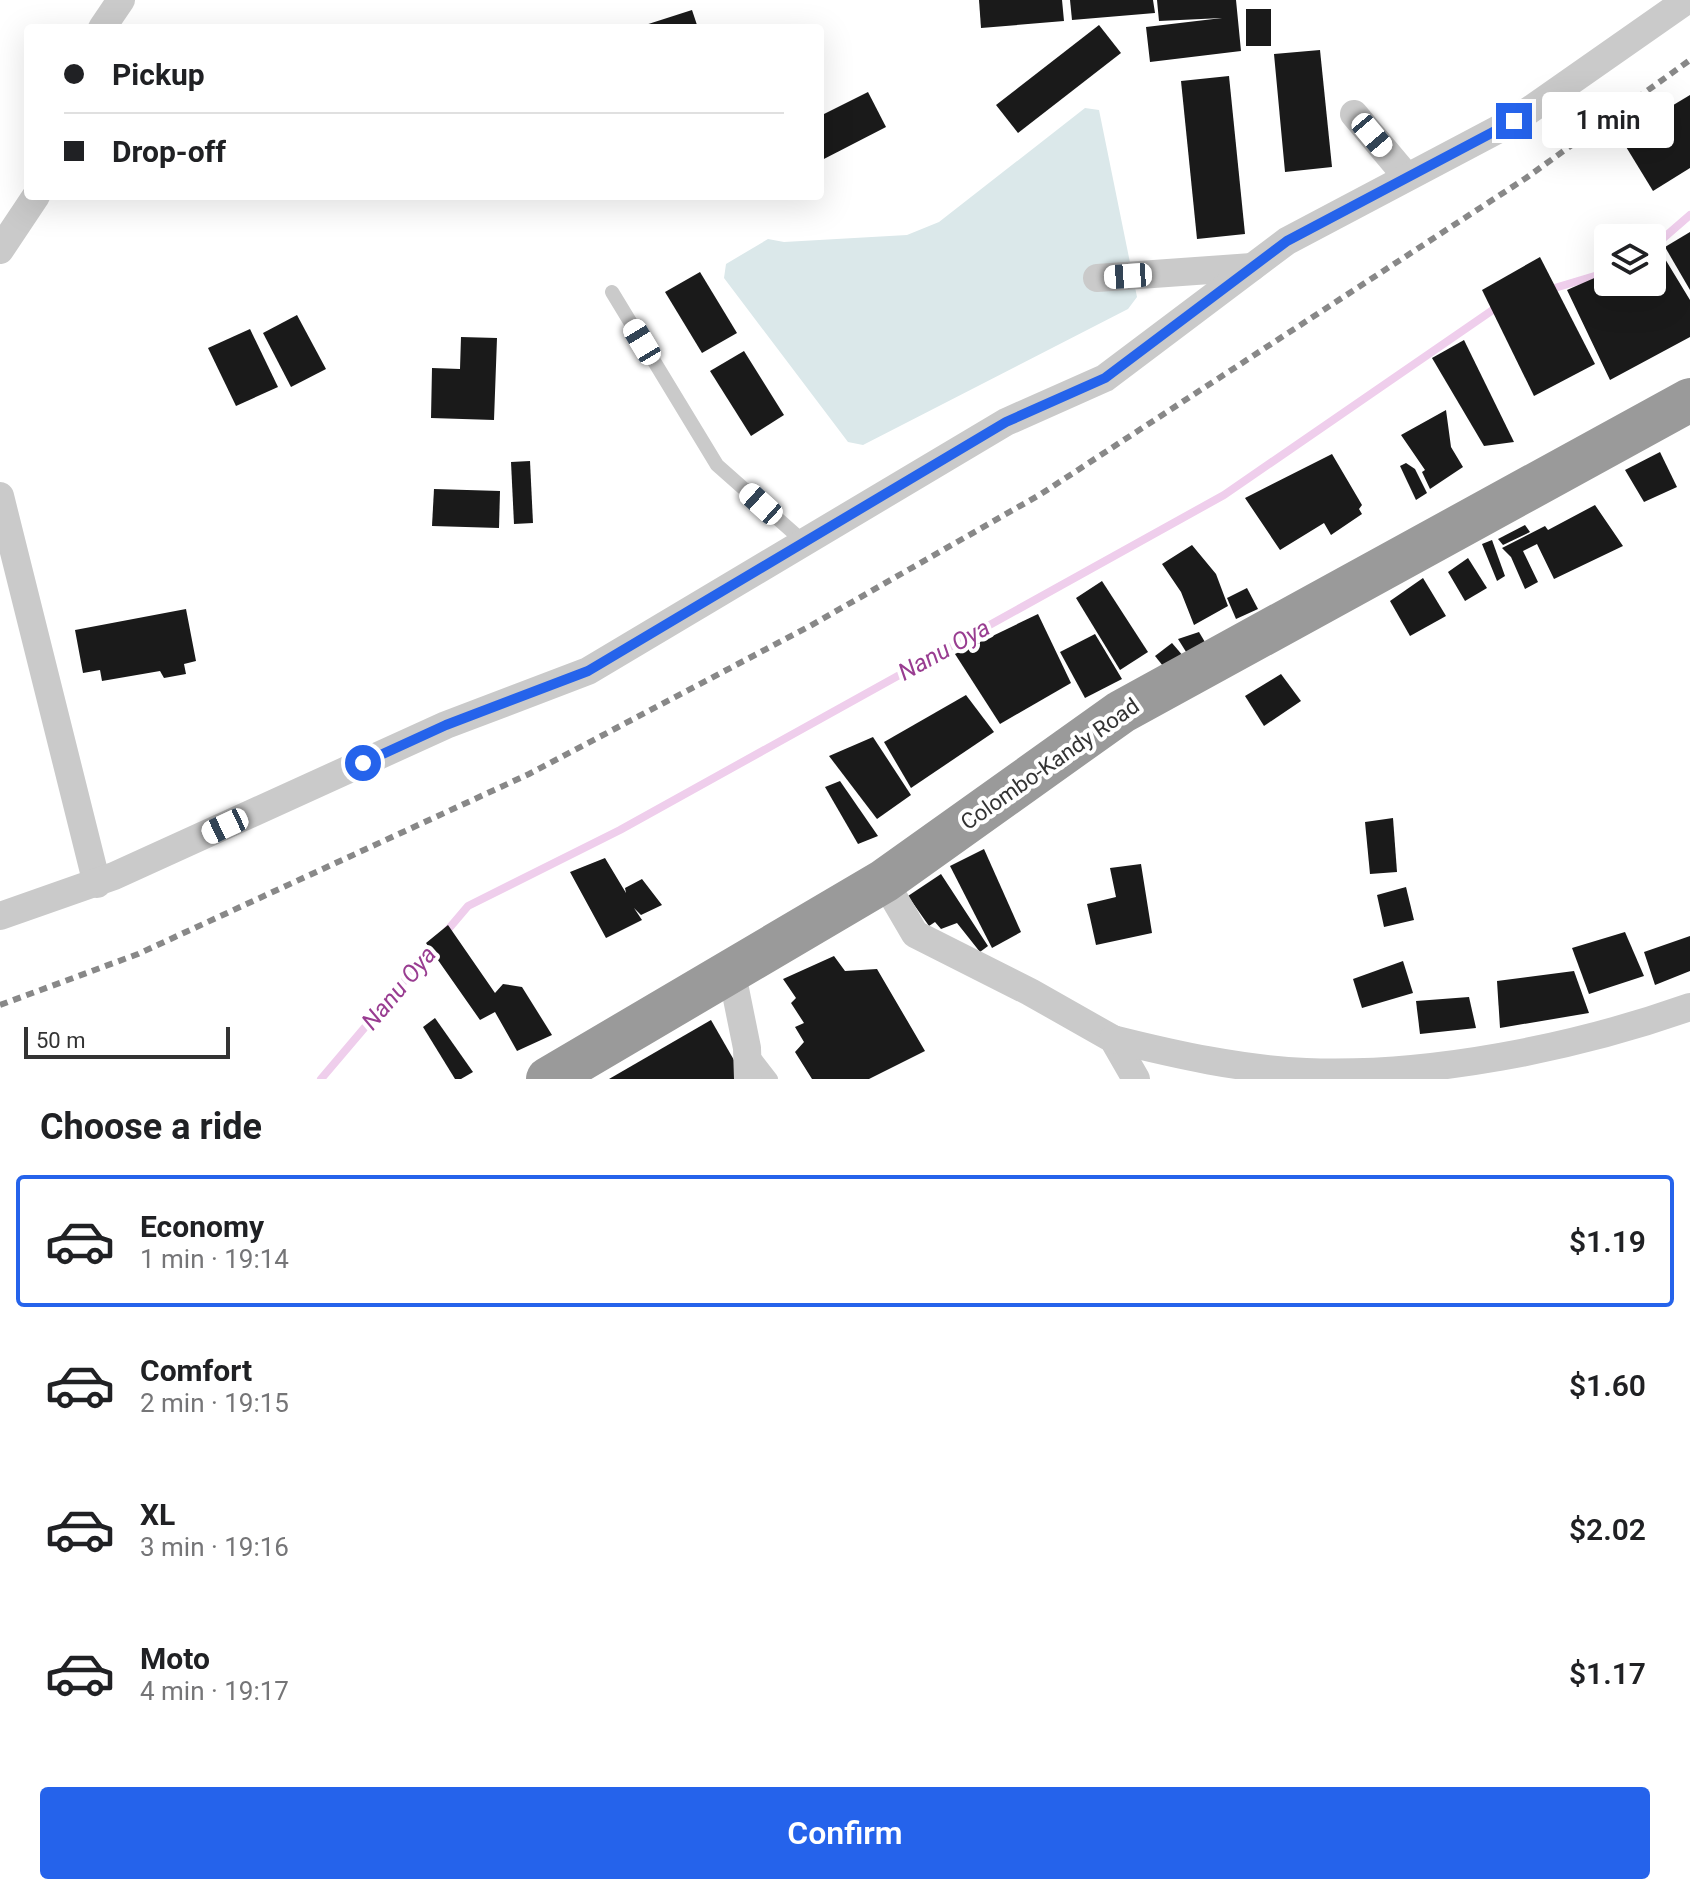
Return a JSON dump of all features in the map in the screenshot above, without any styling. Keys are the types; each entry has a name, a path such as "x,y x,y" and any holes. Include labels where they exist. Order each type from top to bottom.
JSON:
{"highway":[{"name":"Colombo-Kandy Road","path":"548,1079 884,881 1121,712 1690,400"}],"street":[{"path":"105,24 121,0"},
{"path":"0,916 97,884 446,725 588,671 1006,422 1105,378 1287,241 1514,121 1687,0"},
{"path":"1354,114 1407,177"},
{"path":"0,250 33,200"},
{"path":"1097,278 1253,267"},
{"path":"0,496 97,884"},
{"path":"884,881 915,934 1030,992 1113,1039 1241,1067 1307,1072 1389,1069 1510,1053 1635,1027 1690,1007"},
{"path":"731,969 747,1048 748,1079"},
{"path":"1113,1039 1136,1079"}],"lane":[{"path":"612,292 717,465 804,542"},
{"path":"747,1048 771,1079"}],"shaded area":[{"path":"1085,108 1099,110 1137,297 1128,309 863,445 848,442 724,278 726,264 768,239 784,242 907,235 939,222"}],"building":[{"path":"979,0 1062,0 1064,21 981,28"},
{"path":"1070,0 1153,0 1155,13 1072,20"},
{"path":"1157,0 1236,0 1241,51 1150,62 1146,27 1222,18 1159,21"},
{"path":"1246,9 1271,9 1271,46 1246,46"},
{"path":"692,10 697,24 648,24"},
{"path":"1099,25 1121,53 1018,133 996,105"},
{"path":"1320,50 1332,167 1285,172 1274,54"},
{"path":"1229,76 1245,234 1197,239 1181,81"},
{"path":"868,92 886,127 824,159 824,114"},
{"path":"1690,95 1690,168 1653,191 1620,137"},
{"path":"1690,232 1690,290 1666,249"},
{"path":"1540,257 1595,364 1534,396 1482,290"},
{"path":"1666,261 1690,300 1690,337 1610,380 1567,290 1594,278 1594,296 1666,296"},
{"path":"700,272 737,333 702,353 665,292"},
{"path":"297,315 326,369 291,387 263,333"},
{"path":"250,329 278,387 236,406 208,348"},
{"path":"461,337 497,338 494,420 431,418 432,368 460,369"},
{"path":"1464,340 1514,442 1484,446 1432,358"},
{"path":"744,351 784,415 751,436 710,371"},
{"path":"1446,410 1451,447 1463,467 1430,489 1422,472 1425,470 1401,435"},
{"path":"1660,452 1677,487 1644,502 1625,470"},
{"path":"1332,454 1362,505 1359,509 1362,514 1331,535 1324,523 1280,550 1245,498"},
{"path":"530,461 533,523 514,524 511,462"},
{"path":"1406,463 1415,469 1427,493 1416,500 1400,466"},
{"path":"434,489 500,491 499,528 432,526"},
{"path":"1595,505 1623,546 1554,579 1537,544 1523,551 1538,582 1525,589 1511,557 1502,548 1545,526 1548,530"},
{"path":"1525,525 1530,532 1503,545 1498,539"},
{"path":"1492,540 1505,576 1497,581 1482,544"},
{"path":"1192,545 1216,574 1228,606 1194,625 1181,592 1162,564"},
{"path":"1468,558 1487,588 1465,601 1448,572"},
{"path":"1423,578 1446,616 1410,636 1390,601"},
{"path":"1102,581 1148,652 1120,670 1076,598"},
{"path":"1247,588 1258,609 1236,619 1227,598"},
{"path":"186,609 196,661 184,664 186,674 164,678 160,671 102,681 100,670 83,673 75,630"},
{"path":"1038,614 1071,683 1000,724 955,654"},
{"path":"1199,632 1212,654 1193,663 1178,639"},
{"path":"1095,634 1122,679 1085,698 1060,652"},
{"path":"1172,643 1190,664 1171,676 1155,656"},
{"path":"1281,674 1301,701 1264,726 1245,696"},
{"path":"966,695 994,732 911,788 884,742"},
{"path":"873,737 911,795 877,819 829,756"},
{"path":"840,781 878,836 858,844 825,787"},
{"path":"1393,818 1397,872 1370,874 1365,822"},
{"path":"984,849 1021,932 992,948 950,866"},
{"path":"605,858 626,893 625,888 642,879 662,905 641,915 634,908 642,920 606,938 570,872"},
{"path":"1141,864 1152,933 1096,945 1087,904 1116,897 1110,868"},
{"path":"941,874 988,946 980,952 957,923 941,929 935,922 929,926 908,896"},
{"path":"1406,887 1414,920 1384,927 1377,895"},
{"path":"448,925 495,993 503,984 522,987 552,1035 517,1051 495,1012 480,1020 426,943"},
{"path":"1625,932 1644,976 1589,994 1572,948"},
{"path":"1690,936 1690,971 1655,985 1644,952"},
{"path":"834,956 845,971 877,969 925,1051 869,1079 812,1079 795,1052 804,1042 795,1027 804,1023 791,1003 796,998 783,979"},
{"path":"1403,961 1413,993 1362,1008 1353,979"},
{"path":"1574,971 1589,1013 1500,1028 1497,981"},
{"path":"1469,997 1476,1028 1420,1034 1416,1001"},
{"path":"435,1018 473,1072 461,1079 455,1079 423,1027"},
{"path":"711,1020 742,1074 734,1079 609,1079"}],"waterway":[{"name":"Nanu Oya","path":"1666,236 1690,215"},
{"name":"Nanu Oya","path":"1548,290 1594,276"},
{"name":"Nanu Oya","path":"321,1079 468,906 620,830 1224,495 1500,305"}],"railway":[{"path":"0,1005 138,954 529,774 810,626 1041,494 1526,178 1690,60"}],"route":[{"path":"363,763 446,725 588,671 1006,422 1105,378 1287,241 1514,121"}]}
